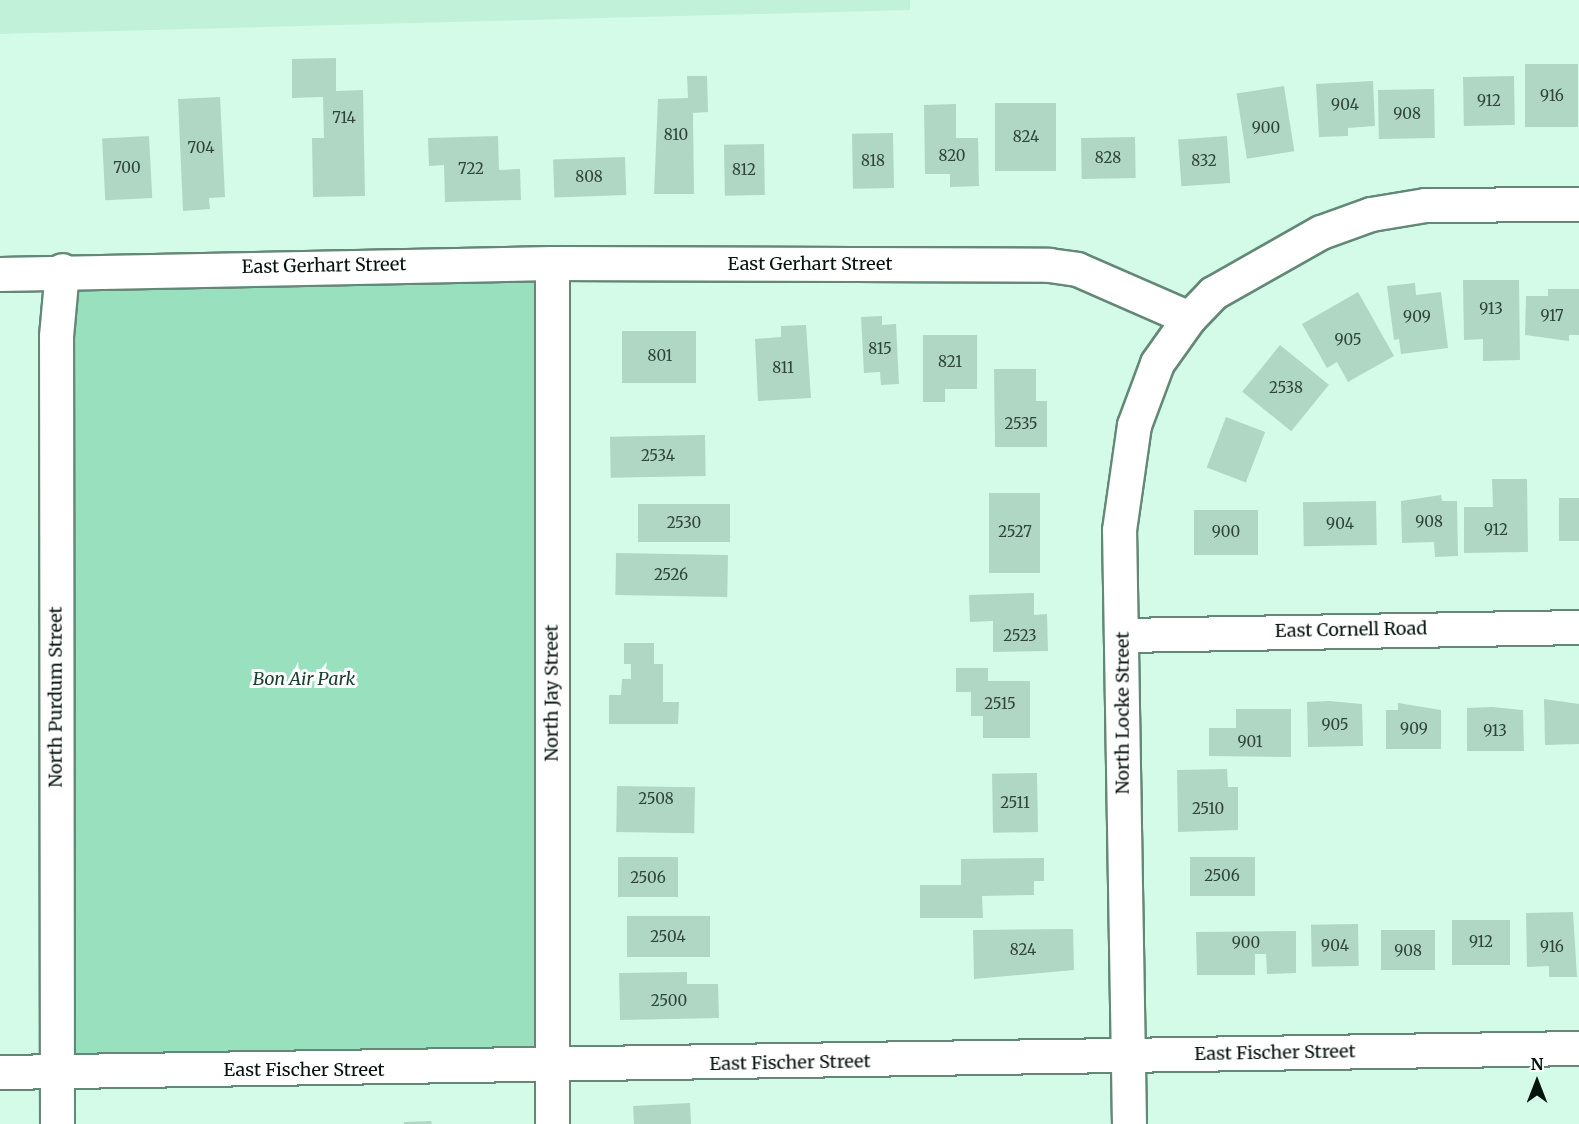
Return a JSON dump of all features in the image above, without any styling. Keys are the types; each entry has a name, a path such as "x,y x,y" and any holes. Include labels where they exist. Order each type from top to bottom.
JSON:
{"street":[{"path":"1189,318 1214,293 1301,243 1371,214 1425,205 1579,204"},
{"name":"East Gerhart Street","path":"0,274 62,270 552,262 1049,265 1077,269 1189,318"},
{"name":"North Jay Street","path":"552,262 552,1124"},
{"name":"North Purdum Street","path":"57,1124 56,336 62,270"},
{"name":"North Locke Street","path":"1129,1124 1124,1056 1123,635 1119,530 1134,424 1157,363 1189,318"},
{"name":"East Cornell Road","path":"1123,635 1579,627"},
{"name":"East Fischer Street","path":"0,1072 552,1067 1579,1048"}],"shaded area":[{"path":"0,0 910,0 910,10 0,34"}],"green space":[{"name":"Bon Air Park","path":"62,263 552,263 552,1067 62,1067"}],"building":[{"path":"336,58 336,91 363,90 365,196 313,197 312,138 324,138 323,97 292,98 292,59"},
{"path":"1525,64 1578,64 1578,127 1525,127"},
{"path":"687,76 707,76 708,112 693,113 694,194 654,194 658,99 688,98"},
{"path":"1514,76 1515,125 1464,126 1463,77"},
{"path":"1373,81 1375,126 1348,128 1348,136 1319,137 1316,84"},
{"path":"1284,86 1294,151 1247,159 1237,94"},
{"path":"1434,89 1435,138 1379,139 1378,90"},
{"path":"220,97 225,197 209,198 210,209 183,211 178,99"},
{"path":"995,103 1056,103 1056,171 995,171"},
{"path":"956,104 956,138 978,138 979,186 950,187 950,174 925,174 924,105"},
{"path":"893,133 894,188 853,189 852,134"},
{"path":"149,136 152,198 105,200 102,138"},
{"path":"498,136 499,170 520,169 521,200 445,202 444,165 429,166 428,138"},
{"path":"1227,136 1230,183 1181,186 1178,139"},
{"path":"1135,137 1136,178 1082,179 1081,138"},
{"path":"764,144 765,195 725,196 724,145"},
{"path":"625,157 626,195 554,197 553,160"},
{"path":"1463,280 1519,280 1520,360 1483,361 1483,339 1464,340"},
{"path":"1415,283 1416,295 1441,292 1448,348 1401,354 1399,339 1394,340 1387,286"},
{"path":"1548,289 1579,289 1579,335 1569,335 1569,341 1525,335 1526,296 1548,296"},
{"path":"1358,292 1394,356 1348,382 1337,362 1327,368 1302,324"},
{"path":"882,316 882,325 896,324 899,384 881,385 880,372 864,373 861,317"},
{"path":"806,325 811,398 758,401 755,339 781,337 781,326"},
{"path":"622,331 696,331 696,383 622,383"},
{"path":"923,335 977,335 977,389 945,389 945,402 923,402"},
{"path":"1280,345 1329,385 1291,431 1242,392"},
{"path":"994,369 1036,369 1036,401 1047,401 1047,447 995,447"},
{"path":"1226,417 1265,432 1246,482 1207,467"},
{"path":"705,435 706,476 611,478 610,437"},
{"path":"1492,479 1527,479 1528,552 1464,553 1464,507 1493,507"},
{"path":"989,493 1040,493 1040,573 989,573"},
{"path":"1441,495 1442,501 1457,501 1458,556 1435,557 1434,542 1402,543 1401,501"},
{"path":"1559,498 1579,498 1579,541 1559,541"},
{"path":"1376,501 1377,545 1304,546 1303,502"},
{"path":"638,504 730,504 730,542 638,542"},
{"path":"1194,510 1258,510 1258,555 1194,555"},
{"path":"616,553 728,555 727,597 615,595"},
{"path":"1034,593 1034,615 1047,614 1048,651 993,652 993,621 970,622 969,595"},
{"path":"624,643 654,643 654,664 663,664 663,702 679,702 678,724 609,724 609,695 621,695 622,679 631,679 631,664 624,664"},
{"path":"956,668 988,668 988,681 1030,681 1030,738 983,738 983,716 971,716 971,692 956,692"},
{"path":"1544,699 1579,704 1579,744 1545,745"},
{"path":"1307,702 1362,704 1363,746 1308,747"},
{"path":"1398,703 1441,710 1441,749 1386,749 1386,710 1398,710"},
{"path":"1492,707 1523,710 1524,751 1467,751 1467,708"},
{"path":"1236,709 1291,709 1291,757 1209,756 1209,728 1236,728"},
{"path":"1227,769 1228,787 1238,787 1238,830 1178,832 1177,770"},
{"path":"1037,773 1038,832 993,833 992,774"},
{"path":"617,786 695,787 694,833 616,832"},
{"path":"618,857 678,857 678,897 618,897"},
{"path":"1190,857 1255,857 1255,896 1190,896"},
{"path":"1044,858 1044,881 1034,881 1034,895 982,896 983,918 920,918 920,885 961,885 961,859"},
{"path":"1573,912 1577,977 1549,977 1549,966 1527,967 1526,913"},
{"path":"627,916 710,916 710,957 627,957"},
{"path":"1452,920 1510,920 1510,965 1452,965"},
{"path":"1358,924 1359,966 1312,967 1311,925"},
{"path":"1073,929 1074,970 974,979 973,930"},
{"path":"1381,930 1435,930 1435,970 1381,970"},
{"path":"1296,931 1296,973 1267,974 1266,954 1255,954 1255,975 1197,975 1196,932"},
{"path":"687,972 687,984 718,984 719,1018 620,1020 619,973"},
{"path":"690,1103 691,1124 634,1124 633,1106"},
{"path":"431,1121 432,1124 404,1124 404,1122"}]}
